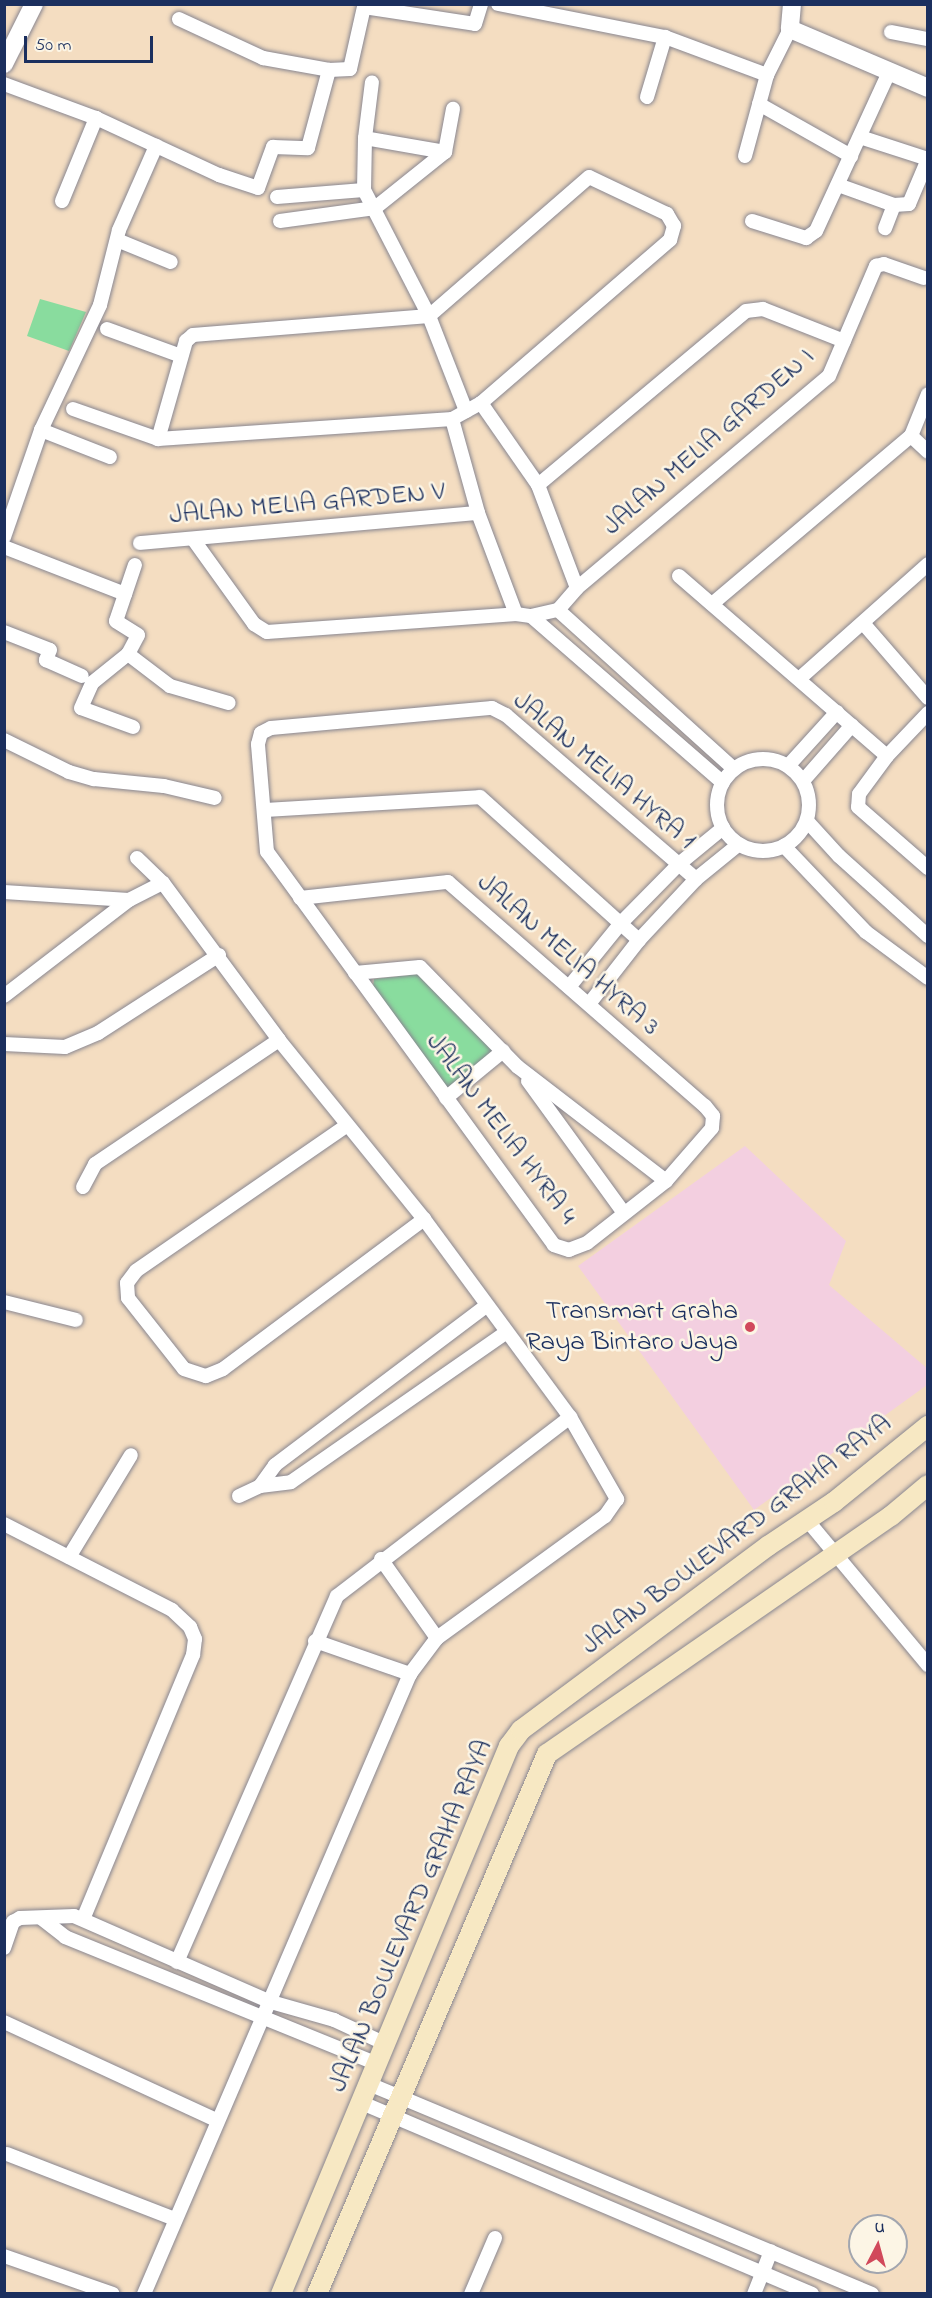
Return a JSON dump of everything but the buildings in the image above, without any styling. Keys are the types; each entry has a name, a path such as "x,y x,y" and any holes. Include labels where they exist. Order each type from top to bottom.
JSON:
{"main road":[{"name":"JALAN BOULEVARD GRAHA RAYA","path":"280,2294 509,1746 521,1730 807,1520 927,1426"},
{"path":"317,2294 547,1754 834,1553 891,1516 927,1485"}],"street":[{"path":"4,64 33,4"},
{"path":"179,19 263,58 329,70 350,69 353,64 364,7 475,24 481,4"},
{"path":"498,4 665,37 767,75"},
{"path":"745,156 767,75 790,28 792,4"},
{"path":"790,28 927,88"},
{"path":"891,32 927,39"},
{"path":"647,97 665,37"},
{"path":"4,84 96,118 219,176 258,188 273,147 308,148 320,114 329,70"},
{"path":"752,221 806,238 816,231 889,72"},
{"path":"372,82 365,138 364,190 429,316 466,411"},
{"path":"759,104 851,156"},
{"path":"280,221 375,208 445,152 453,109"},
{"path":"62,201 96,118"},
{"path":"838,185 894,205 909,204 927,159 860,137"},
{"path":"365,138 445,152"},
{"path":"4,537 41,430 100,305 117,240 156,146"},
{"path":"73,409 158,439 452,419 481,404 670,240 672,223 667,214 589,177 429,316 193,335 186,341 158,439"},
{"path":"277,197 364,190"},
{"path":"885,228 894,205"},
{"path":"117,240 171,262"},
{"name":"JALAN MELIA GARDEN I","path":"558,610 577,588 822,382 833,370 876,266 884,264 924,278"},
{"path":"538,485 746,311 764,309 844,340"},
{"path":"107,329 182,356"},
{"path":"712,604 911,436 923,418 927,394"},
{"path":"481,404 538,485 577,588"},
{"path":"452,419 478,513 516,614"},
{"path":"41,430 110,457"},
{"path":"911,436 927,452"},
{"name":"JALAN MELIA GARDEN V","path":"140,543 478,513"},
{"path":"193,539 254,624 267,632 516,614 531,616 558,610 734,769"},
{"path":"4,547 125,594"},
{"path":"799,679 927,564"},
{"path":"133,727 81,708 92,683 128,654 138,635 116,621 135,565"},
{"path":"679,576 886,756"},
{"path":"531,616 723,783"},
{"path":"863,623 927,698"},
{"path":"4,632 50,650 46,660 82,676"},
{"path":"128,654 170,686 229,703"},
{"name":"JALAN MELIA HYRA 1","path":"300,898 267,852 258,744 261,733 272,728 492,708 506,715 696,879"},
{"path":"788,766 837,712"},
{"path":"925,722 886,756 859,794 858,807 927,868"},
{"path":"803,781 852,725"},
{"path":"4,740 69,772 94,779 164,786 215,798"},
{"path":"761,759 788,766 803,781 810,801 807,821 784,846 762,851 739,844 723,828 717,805 723,783 734,769 761,759"},
{"path":"264,810 480,797 639,940"},
{"path":"807,821 839,856 927,936"},
{"path":"569,987 621,923 679,864 723,828"},
{"path":"589,1004 639,940 696,879 739,844"},
{"path":"784,846 866,932 927,978"},
{"path":"137,858 163,883 219,955 279,1040 346,1126 424,1219 505,1333 570,1417 617,1499 605,1516 437,1638 410,1674 271,2002 216,2120 144,2294"},
{"name":"JALAN MELIA HYRA 3","path":"300,898 448,882 705,1106 713,1116"},
{"path":"4,996 129,900 163,883"},
{"path":"4,892 129,900"},
{"name":"JALAN MELIA HYRA 4","path":"300,898 554,1245 569,1250 587,1243 666,1181 712,1128 713,1116"},
{"path":"4,1044 65,1047 98,1033 219,955"},
{"path":"356,973 420,967 518,1067 624,1213"},
{"path":"83,1187 95,1164 279,1040"},
{"path":"446,1098 503,1051"},
{"path":"518,1067 666,1181"},
{"path":"346,1126 136,1271 127,1283 128,1298 184,1369 206,1376 223,1369 424,1219"},
{"path":"4,1302 76,1320"},
{"path":"260,1486 275,1465 486,1306"},
{"path":"239,1496 260,1486 291,1482 505,1333"},
{"path":"177,1962 315,1641 337,1596 381,1559 570,1417"},
{"path":"69,1557 131,1455"},
{"path":"807,1520 927,1665"},
{"path":"4,1524 172,1610 190,1627 195,1640 193,1655 83,1919"},
{"path":"381,1559 437,1638"},
{"path":"315,1641 410,1674"},
{"path":"4,1948 13,1922 29,1916 83,1919 271,2002 334,2020 386,2044"},
{"path":"41,1918 65,1937 378,2064"},
{"path":"4,2022 216,2120"},
{"path":"365,2094 401,2096 872,2294"},
{"path":"365,2094 394,2115 812,2294"},
{"path":"7,2154 175,2219"},
{"path":"476,2292 495,2238"},
{"path":"754,2294 771,2251"},
{"path":"4,2256 113,2294"}],"shaded area":[{"name":"Transmart Graha Raya Bintaro Jaya","path":"745,1146 846,1241 829,1285 928,1369 927,1385 754,1510 578,1266"}],"green space":[{"path":"40,299 86,312 69,351 27,336"},
{"path":"418,974 494,1049 449,1091 373,987 374,979"}],"place":[{"name":"Transmart Graha Raya Bintaro Jaya","path":"750,1327"}]}
